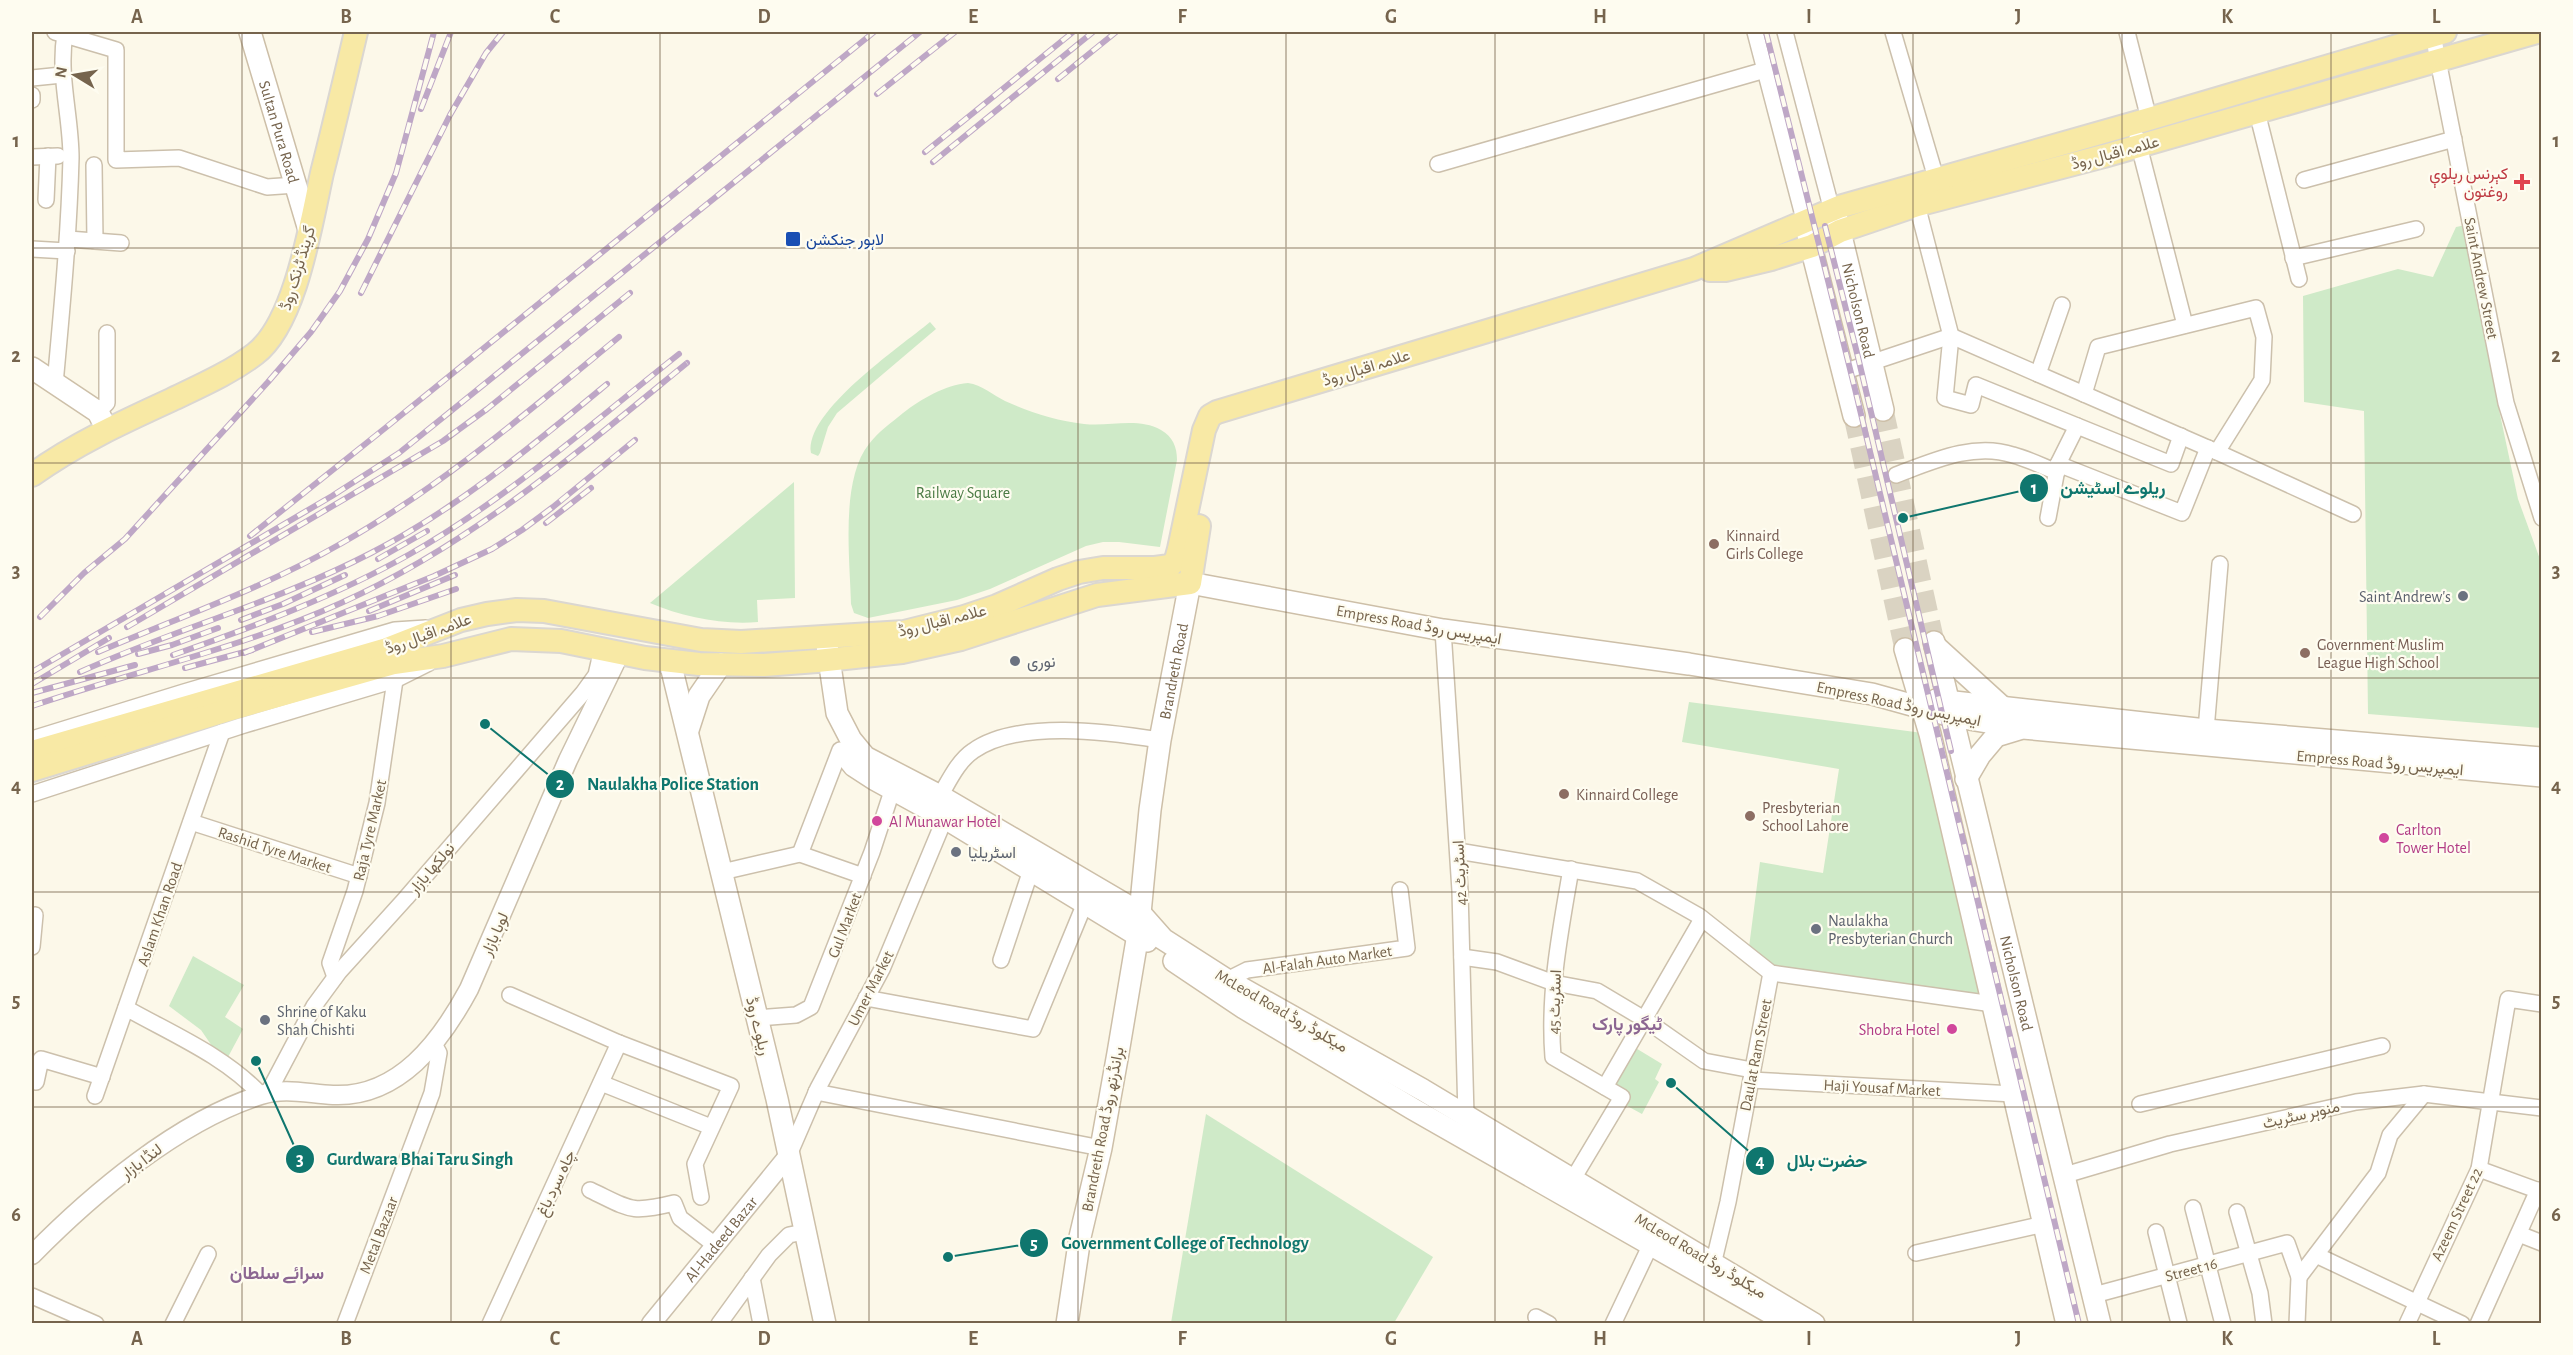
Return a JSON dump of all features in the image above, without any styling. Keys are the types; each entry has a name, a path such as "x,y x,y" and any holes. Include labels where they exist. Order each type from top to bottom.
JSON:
{"main road":[{"name":"Sultan Pura Road","path":"250,32 309,230"},
{"name":"گرینڈ ٹرنک روڈ","path":"32,475 102,421 205,384 255,354 269,340 286,308 309,230 356,32"},
{"name":"علامہ اقبال روڈ","path":"1694,269 1725,270 1812,246 1840,231 1917,205 2139,146 2537,32"},
{"name":"علامہ اقبال روڈ","path":"32,752 392,664 443,656 512,639 530,638 670,662 721,664 822,649 964,617 1079,572 1103,568 1170,566 1176,560 1179,549 1204,430 1210,416 1222,410 1694,269 1834,209 2142,121 2388,39 2439,33"},
{"name":"Nicholson Road","path":"1834,209 1883,410"},
{"name":"Nicholson Road","path":"1805,223 1854,416"},
{"path":"32,369 102,421"},
{"name":"Brandreth Road","path":"1139,924 1150,810 1160,740 1222,410"},
{"name":"علامہ اقبال روڈ","path":"32,770 217,713 392,664 446,626 487,614 517,610 544,611 701,640 902,652 961,639 1097,595 1190,583"},
{"name":"Empress Road ایمپریس روڈ","path":"1190,583 1443,630 1689,664 1861,692 1949,708 2023,728 2541,776"},
{"name":"Nicholson Road","path":"2001,706 1935,644 2100,1323"},
{"name":"McLeod Road میکلوڈ روڈ","path":"822,649 828,721 840,750 854,766 1085,903 1139,924 1244,1008 1413,1109 1651,1244 1712,1270 1815,1323"},
{"name":"McLeod Road میکلوڈ روڈ","path":"822,649 837,713 857,748 865,757 940,796 1227,980 1423,1090 1573,1179 1789,1323"},
{"name":"Nicholson Road","path":"1905,649 1993,1004 2067,1323"},
{"name":"ریلوے روڈ","path":"670,662 757,1018 825,1323"},
{"path":"688,730 699,696 721,664"},
{"name":"Empress Road ایمپریس روڈ","path":"1949,708 2001,706 2206,730 2541,758"},
{"path":"1966,779 1980,755 1996,736 2023,728"},
{"name":"Brandreth Road برانڈرتھ روڈ","path":"1067,1323 1080,1237 1101,1148 1139,924"},
{"path":"1413,1109 1423,1090"}],"street":[{"path":"1755,32 1805,223"},
{"path":"1785,32 1830,203 1834,209"},
{"path":"1893,32 1936,178"},
{"path":"2127,32 2142,121 2139,146 2185,325"},
{"path":"55,384 67,245 71,155 60,33 116,50 116,160 179,158 267,187 296,185"},
{"name":"Saint Andrew Street","path":"2439,33 2438,60 2506,403 2541,518"},
{"path":"1438,164 1765,70"},
{"path":"32,78 62,75"},
{"path":"32,95 32,100"},
{"path":"2257,112 2299,279"},
{"path":"2304,180 2454,139"},
{"path":"32,157 71,155"},
{"path":"46,200 48,156"},
{"path":"94,165 95,241"},
{"path":"1917,205 1951,336 1945,398 1971,405 1976,385 2171,464 2181,436"},
{"path":"2293,258 2416,229"},
{"path":"32,249 95,241 121,243"},
{"path":"2038,374 2062,305"},
{"path":"1896,475 1945,456 1978,451 2011,454 2058,468 2182,513 2212,450 2262,380 2264,337 2256,308 2098,347 2084,394"},
{"path":"102,421 107,403 107,333"},
{"path":"1843,372 1951,336 2353,514"},
{"path":"2048,518 2058,468 2077,426"},
{"path":"2206,730 2220,564"},
{"path":"32,740 394,630 446,626"},
{"name":"اسٹریٹ 42","path":"1443,630 1458,851 1466,1116"},
{"name":"نولکھا بازار","path":"265,1094 314,1006 335,977 583,693 611,651"},
{"name":"لوہا بازار","path":"265,1094 300,1091 349,1095 381,1087 394,1079 434,1044 452,1020 469,989 568,760 611,651"},
{"path":"32,794 222,732 392,664"},
{"name":"Raja Tyre Market","path":"335,977 330,963 359,876 377,803 392,664"},
{"path":"940,796 957,768 972,751 997,739 1034,733 1097,730 1160,740"},
{"name":"Aslam Khan Road","path":"95,1096 222,732"},
{"path":"800,854 840,750"},
{"name":"Gul Market","path":"757,1018 796,1015 811,1008 863,876 893,788"},
{"name":"Umer Market","path":"789,1155 816,1092 882,969 945,818"},
{"name":"Rashid Tyre Market","path":"191,822 359,876"},
{"path":"1458,851 1637,881 1702,919 1771,973 1993,1004"},
{"path":"722,872 800,854 863,876"},
{"name":"اسٹریٹ 45","path":"1571,869 1554,984 1551,1027 1553,1057 1622,1097 1573,1179"},
{"path":"1001,960 1031,870"},
{"name":"Al-Falah Auto Market","path":"1227,980 1247,970 1407,948 1400,890"},
{"path":"866,998 1033,1029 1085,903"},
{"path":"32,947 35,915"},
{"path":"1605,1087 1702,919"},
{"name":"Haji Yousaf Market","path":"1462,957 1497,962 1554,984 1597,991 1644,1019 1704,1061 1751,1075 2014,1094"},
{"name":"Daulat Ram Street","path":"1712,1270 1728,1202 1771,973"},
{"path":"510,995 619,1043 731,1086 695,1164 701,1197"},
{"name":"Azeem Street 22","path":"2407,1323 2479,1169 2508,999 2541,1004"},
{"path":"126,1008 212,1056 265,1094"},
{"name":"چاہ سرد باغ","path":"490,1323 619,1043"},
{"name":"Metal Bazaar","path":"345,1323 432,1093 439,1053 434,1044"},
{"path":"2139,1104 2382,1046"},
{"path":"32,1081 36,1082 41,1059 102,1077"},
{"path":"601,1083 711,1127"},
{"path":"816,1092 1101,1148"},
{"name":"لنڈا بازار","path":"32,1255 78,1211 148,1155 203,1121 265,1094"},
{"path":"2296,1323 2299,1277 2378,1173 2390,1135 2424,1094"},
{"name":"منوہر سٹریٹ","path":"2065,1175 2170,1144 2356,1102 2424,1094 2541,1108"},
{"name":"Al-Hadeed Bazar","path":"651,1323 789,1155"},
{"path":"2478,1323 2540,1191 2479,1169"},
{"path":"590,1190 632,1210 643,1210 674,1203 681,1218 716,1245"},
{"path":"2193,1208 2223,1323"},
{"path":"2237,1212 2260,1293 2264,1323"},
{"path":"1916,1253 2044,1224"},
{"path":"719,1323 769,1255 789,1235 804,1232"},
{"path":"2156,1232 2179,1323"},
{"path":"2519,1234 2541,1243"},
{"name":"Street 16","path":"2094,1295 2287,1243 2299,1277"},
{"path":"1613,1323 1651,1244"},
{"path":"173,1323 208,1254"},
{"path":"2316,1255 2462,1323"},
{"path":"752,1278 761,1323"},
{"path":"32,1296 96,1323"}],"green space":[{"path":"2466,225 2498,405 2518,499 2541,562 2541,728 2368,714 2364,411 2304,402 2303,296 2398,269 2433,277 2456,227"},
{"path":"930,322 936,329 837,413 828,427 820,453 818,456 811,453 813,437 822,419 838,400 877,364"},
{"name":"Railway Square","path":"968,383 983,388 1014,405 1053,418 1094,425 1143,424 1161,430 1169,436 1174,443 1177,460 1160,547 1103,542 1086,546 990,589 957,600 868,618 854,613 851,604 849,521 850,499 860,459 876,436 910,408 942,390"},
{"path":"794,482 795,598 757,600 758,622 744,623 703,619 650,603"},
{"name":"Naulakha Presbyterian Church","path":"1689,702 1930,734 1993,1004 1771,973 1748,955 1760,862 1823,873 1839,769 1682,742"},
{"path":"193,956 244,985 225,1017 243,1029 228,1057 214,1049 201,1030 169,1006"},
{"path":"1629,1044 1662,1064 1655,1079 1659,1082 1642,1114 1620,1102 1605,1087"},
{"path":"1206,1114 1433,1257 1394,1323 1171,1323"}],"tunnel":[{"path":"1883,410 1934,642"},
{"path":"1854,416 1905,649"}],"railway":[{"path":"40,617 84,573 125,539 268,382 311,332 340,291 368,239 396,173 434,32"},
{"path":"421,109 451,32"},
{"path":"361,293 450,115 486,53 503,32"},
{"path":"250,536 874,32"},
{"path":"32,672 332,496 399,453 920,32"},
{"path":"877,94 955,32"},
{"path":"925,152 1073,32"},
{"path":"933,162 1093,32"},
{"path":"1058,79 1116,32"},
{"path":"1766,32 1855,389 2079,1324"},
{"path":"1825,226 1951,751"},
{"path":"127,627 443,441 487,409 630,293"},
{"path":"98,652 282,574 379,521 485,446 619,337"},
{"path":"173,655 294,610 353,584 410,554 515,485 679,354"},
{"path":"32,706 265,633 304,619 388,580 434,554 522,495 687,363"},
{"path":"80,672 152,642 263,601 371,553 464,496 522,453 607,384"},
{"path":"244,653 434,576 492,549 553,507 635,440"},
{"path":"546,523 591,488"},
{"path":"378,559 427,531"},
{"path":"241,620 283,604 345,575"},
{"path":"369,611 455,575"},
{"path":"312,632 378,616 456,589"},
{"path":"138,654 172,645 218,628"},
{"path":"32,684 109,638"},
{"path":"185,668 252,650"},
{"path":"32,693 135,665"}],"place":[{"name":"کېرنس رېلوې روغتون","path":"2522,182"},
{"name":"لاہور جنکشن","path":"793,239"},
{"name":"ریلوے اسٹیشن","path":"1903,518"},
{"name":"Kinnaird Girls College","path":"1714,544"},
{"name":"Saint Andrew's","path":"2463,596"},
{"name":"Government Muslim League High School","path":"2305,653"},
{"name":"نوری","path":"1015,661"},
{"name":"Naulakha Police Station","path":"485,724"},
{"name":"Kinnaird College","path":"1564,794"},
{"name":"Presbyterian School Lahore","path":"1750,816"},
{"name":"Al Munawar Hotel","path":"877,821"},
{"name":"Carlton Tower Hotel","path":"2384,838"},
{"name":"اسٹریلیا","path":"956,852"},
{"name":"Naulakha Presbyterian Church","path":"1816,929"},
{"name":"Shrine of Kaku Shah Chishti","path":"265,1020"},
{"name":"Shobra Hotel","path":"1952,1029"},
{"name":"Gurdwara Bhai Taru Singh","path":"256,1061"},
{"name":"حضرت بلال","path":"1671,1083"},
{"name":"Government College of Technology","path":"948,1257"}],"district":[{"name":"ٹیگور پارک","path":"1627,1024"},
{"name":"سرائے سلطان","path":"277,1273"}]}
